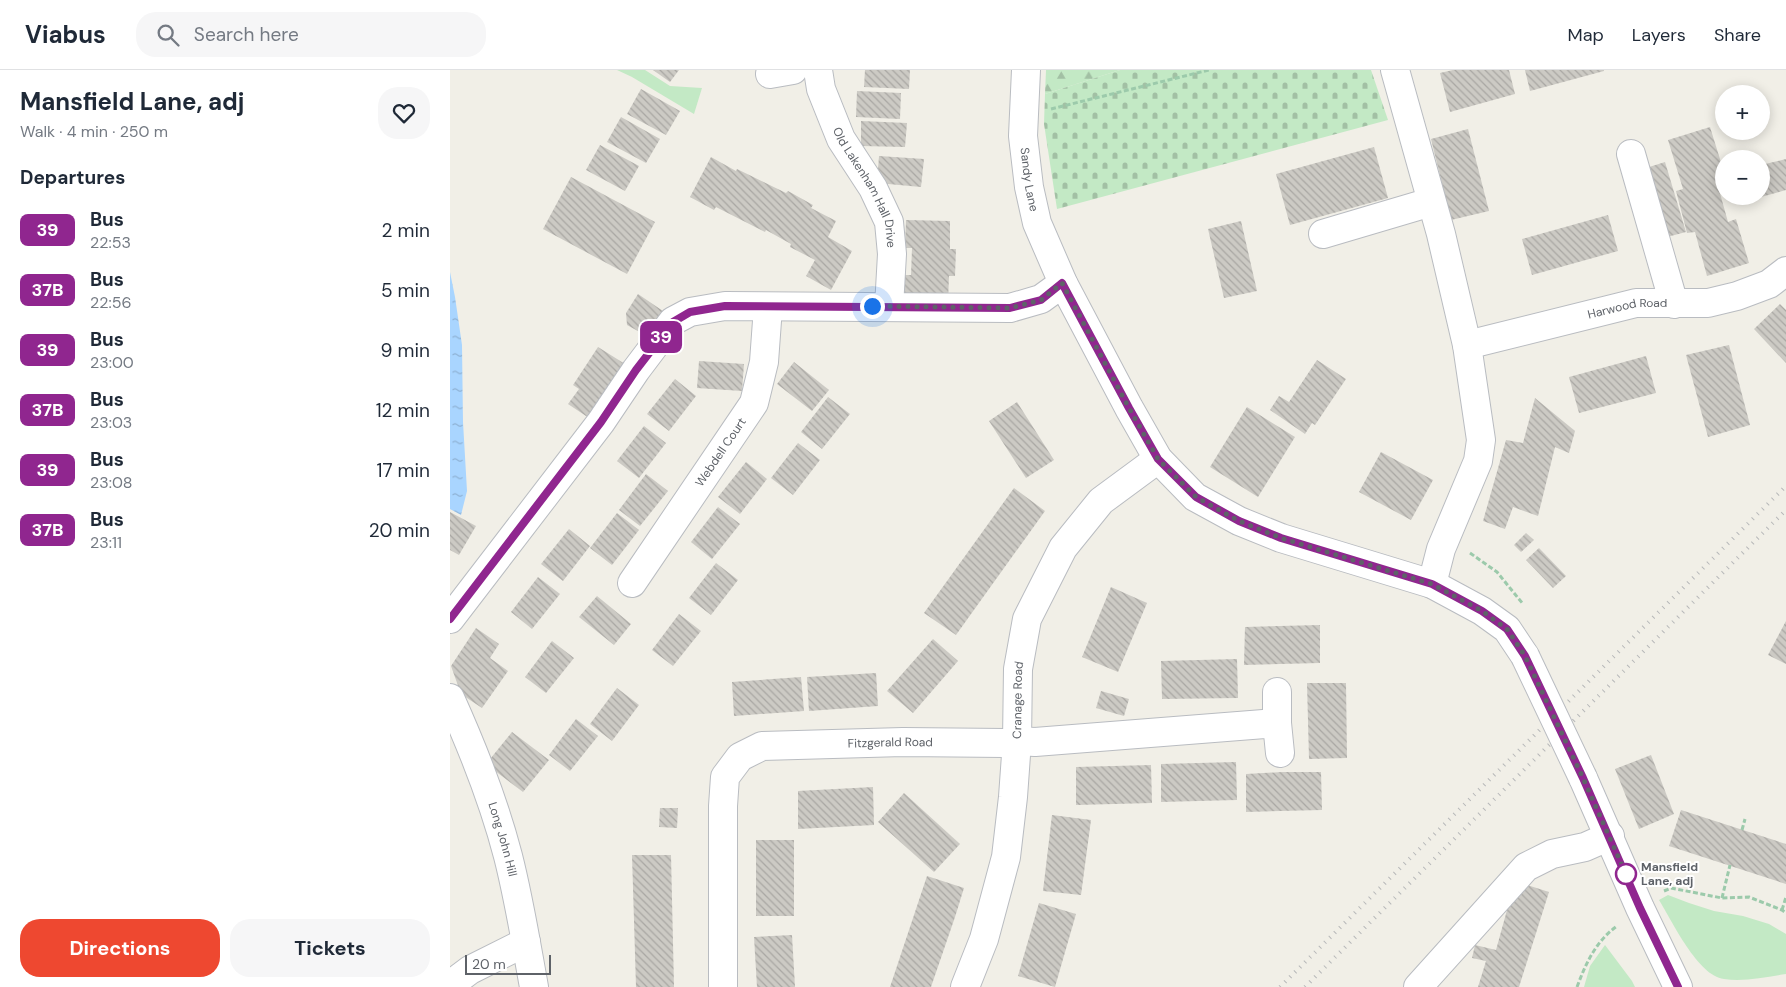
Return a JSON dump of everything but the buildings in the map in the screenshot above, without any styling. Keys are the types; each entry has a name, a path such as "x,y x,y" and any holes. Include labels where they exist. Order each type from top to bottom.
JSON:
{"street":[{"name":"Old Lakenham Hall Drive","path":"818,70 821,89 841,139 873,188 889,222 892,254 889,306"},
{"name":"Sandy Lane","path":"1026,70 1023,136 1029,188 1038,224 1062,283 1158,459 1196,497 1239,521 1281,538 1432,584 1482,611 1507,629 1525,656 1610,836 1640,908 1678,987"},
{"path":"1395,70 1441,234 1467,345 1481,440 1478,461 1436,567 1432,584"},
{"path":"1631,154 1674,304"},
{"path":"1323,234 1431,202"},
{"name":"Harwood Road","path":"1467,345 1636,303 1708,303 1737,296 1769,284 1786,271"},
{"path":"450,619 601,422 636,370 673,322 690,312 725,306 1010,308 1041,300 1062,283"},
{"name":"Webdell Court","path":"632,583 754,404 764,362 768,307"},
{"name":"Cranage Road","path":"965,987 984,939 1006,857 1017,741 1018,669 1026,619 1063,548 1101,501 1158,459"},
{"path":"1277,692 1280,752"},
{"name":"Long John Hill","path":"450,698 465,731 507,854 534,987"},
{"name":"Fitzgerald Road","path":"723,987 723,825 725,777 740,757 762,746 903,742 1035,742 1277,722"},
{"path":"1418,987 1526,867 1552,854 1585,847 1610,836"},
{"path":"450,985 470,970 526,942"}],"path":[{"path":"1050,110 1209,70"},
{"path":"1448,536 1496,572 1529,610"},
{"path":"1742,830 1745,819"},
{"path":"1722,898 1730,866"},
{"path":"1671,888 1722,898 1749,897 1786,913"},
{"path":"1782,910 1786,897"},
{"path":"1577,987 1586,962 1605,934 1640,908"}],"green space":[{"path":"617,70 645,70 670,86 702,88 694,114 632,77"},
{"path":"1046,70 1120,70 1045,94"},
{"path":"1120,70 1371,70 1388,120 1057,209 1044,124 1045,94"},
{"path":"1668,895 1714,911 1743,916 1769,924 1786,934 1786,974 1739,980 1714,976 1695,958 1659,900"},
{"path":"1605,945 1635,987 1584,987 1590,966"}],"water":[{"path":"450,272 462,345 463,422 467,491 461,515 450,509"}],"railway":[{"path":"1280,987 1786,486"},
{"path":"1305,987 1786,510"}],"bus line":[{"name":"39","path":"450,619 601,422 660,338 673,322 690,312 725,306 1010,308 1041,300 1062,283 1158,459 1196,497 1239,521 1281,538 1432,584 1482,611 1507,629 1525,656 1610,836 1640,908 1678,987"}],"place":[{"name":"Mansfield Lane, adj","path":"1626,874"}],"route":[{"path":"872,306 1010,308 1041,300 1062,283 1158,459 1196,497 1239,521 1281,538 1432,584 1482,611 1507,629 1525,656 1626,874"}]}
